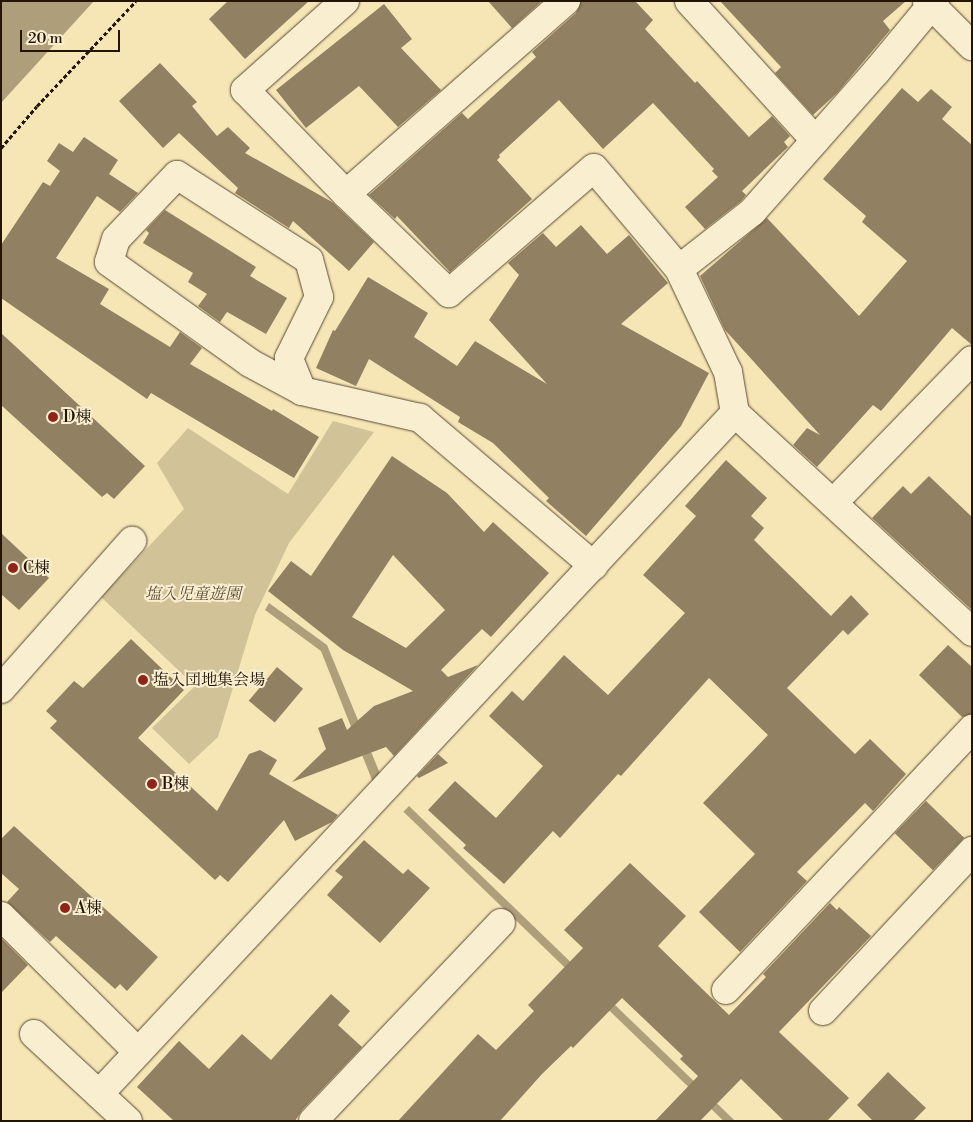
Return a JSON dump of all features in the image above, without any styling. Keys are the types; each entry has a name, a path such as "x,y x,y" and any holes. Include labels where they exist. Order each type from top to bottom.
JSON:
{"street":[{"path":"345,1 245,90 346,194 449,293 594,168 679,269 728,372 735,413 972,632"},
{"path":"346,194 566,1"},
{"path":"689,1 815,140"},
{"path":"679,269 752,212 876,72 931,3 972,46"},
{"path":"302,391 289,358 319,297 309,260 177,175 116,239 108,262 250,363 302,391 420,418 594,566"},
{"path":"833,503 972,360"},
{"path":"99,1094 735,413"},
{"path":"1,689 132,541"},
{"path":"726,990 972,729"},
{"path":"823,1011 972,852"},
{"path":"1,916 138,1052"},
{"path":"313,1121 501,923"},
{"path":"34,1034 128,1121"}],"path":[{"path":"1,148 37,106 136,1"}],"green space":[{"name":"塩入児童遊園","path":"333,421 374,432 289,543 255,615 218,737 189,764 152,728 195,686 101,597 184,509 157,463 188,428 288,494"}],"shaded area":[{"path":"1,1 94,1 1,103"},
{"path":"269,603 327,645 381,776 374,785 321,651 265,610"},
{"path":"409,806 735,1121 724,1121 403,812"}],"building":[{"path":"228,1 309,1 245,59 209,19"},
{"path":"488,1 542,1 512,28"},
{"path":"581,1 635,1 653,20 645,29 749,137 772,116 790,136 784,142 788,147 742,191 746,195 741,201 705,229 685,207 718,177 712,171 714,169 653,103 603,149 559,100 499,155 500,157 497,160 532,199 450,272 397,216 395,219 369,195 462,113 468,119 536,57 532,52 576,13"},
{"path":"720,1 906,1 883,21 890,30 837,93 813,115 775,73 781,67"},
{"path":"384,4 412,39 401,48 441,90 398,127 359,86 306,128 276,90"},
{"path":"160,63 197,102 192,106 217,136 228,127 250,148 245,153 332,202 374,242 349,271 293,221 289,228 235,193 238,188 179,133 163,148 119,101"},
{"path":"902,88 918,102 931,89 952,107 942,119 972,145 972,345 952,328 881,411 873,405 817,467 793,445 807,428 820,435 725,330 700,276 767,218 859,316 907,261 862,222 866,216 823,179"},
{"path":"84,137 118,160 109,174 138,193 120,212 97,196 56,258 109,289 100,304 170,347 180,332 202,348 190,364 272,411 273,409 319,437 294,478 151,393 147,399 1,298 1,245 43,182 50,186 60,171 47,161 59,143 73,152"},
{"path":"165,210 256,267 250,276 287,298 266,334 227,312 220,322 198,306 207,294 188,282 193,273 143,243 149,233 146,230"},
{"path":"581,225 607,254 629,235 668,283 621,324 709,373 681,426 586,536 546,501 549,498 493,443 458,422 460,417 369,359 356,386 316,368 333,330 335,331 368,277 428,313 414,337 457,366 475,341 547,384 489,320 519,275 508,263 543,233 556,247"},
{"name":"D棟","path":"1,333 145,466 114,499 107,493 102,497 1,405"},
{"path":"392,456 447,493 484,532 493,522 549,573 491,637 482,629 441,670 448,677 478,665 394,756 386,747 292,782 326,749 318,728 342,718 347,730 374,706 413,691 343,650 268,591 291,561 311,576","holes":["393,555 445,610 406,648 352,617"]},
{"path":"726,460 767,498 751,516 764,528 754,540 831,616 851,595 869,614 848,635 843,630 787,688 855,754 870,739 906,774 873,811 865,803 797,872 807,881 740,952 699,912 755,854 703,803 768,735 709,678 621,776 618,774 560,838 553,831 504,884 463,848 466,845 428,810 455,781 496,818 543,766 489,716 512,691 523,701 564,655 608,695 685,613 643,575 696,516 685,506"},
{"path":"929,476 972,517 972,610 872,518 903,486 911,494"},
{"name":"C棟","path":"1,533 49,578 19,610 1,594"},
{"path":"131,639 184,690 138,738 217,811 249,754 260,750 277,760 269,774 338,815 332,822 295,841 284,820 228,882 220,875 215,880 50,728 57,721 46,711 74,681 83,688"},
{"path":"948,645 972,667 972,714 962,717 919,675"},
{"path":"277,667 303,689 275,723 249,701"},
{"path":"438,754 448,763 419,778 417,776"},
{"path":"926,801 964,838 933,870 895,833"},
{"name":"A棟","path":"14,826 158,957 127,991 120,984 115,989 56,936 50,942 7,902 19,889 1,873 1,839"},
{"path":"364,840 403,874 408,869 430,888 380,943 327,895 343,877 335,871"},
{"path":"630,863 686,916 658,946 729,1015 766,977 763,974 830,903 837,910 839,907 871,936 779,1032 849,1098 827,1121 784,1121 741,1079 700,1121 655,1121 698,1076 680,1059 683,1056 622,998 573,1048 571,1046 542,1074 500,1121 398,1121 478,1034 496,1050 534,1011 528,1005 583,948 564,930"},
{"path":"1,938 28,965 1,993"},
{"path":"331,994 350,1011 338,1025 362,1047 302,1110 295,1121 174,1121 137,1087 179,1041 209,1069 242,1034 271,1060"},
{"path":"888,1072 926,1108 913,1121 873,1121 857,1105"}],"place":[{"name":"D棟","path":"53,417"},
{"name":"C棟","path":"13,568"},
{"name":"塩入団地集会場","path":"143,680"},
{"name":"B棟","path":"152,784"},
{"name":"A棟","path":"65,908"}]}
